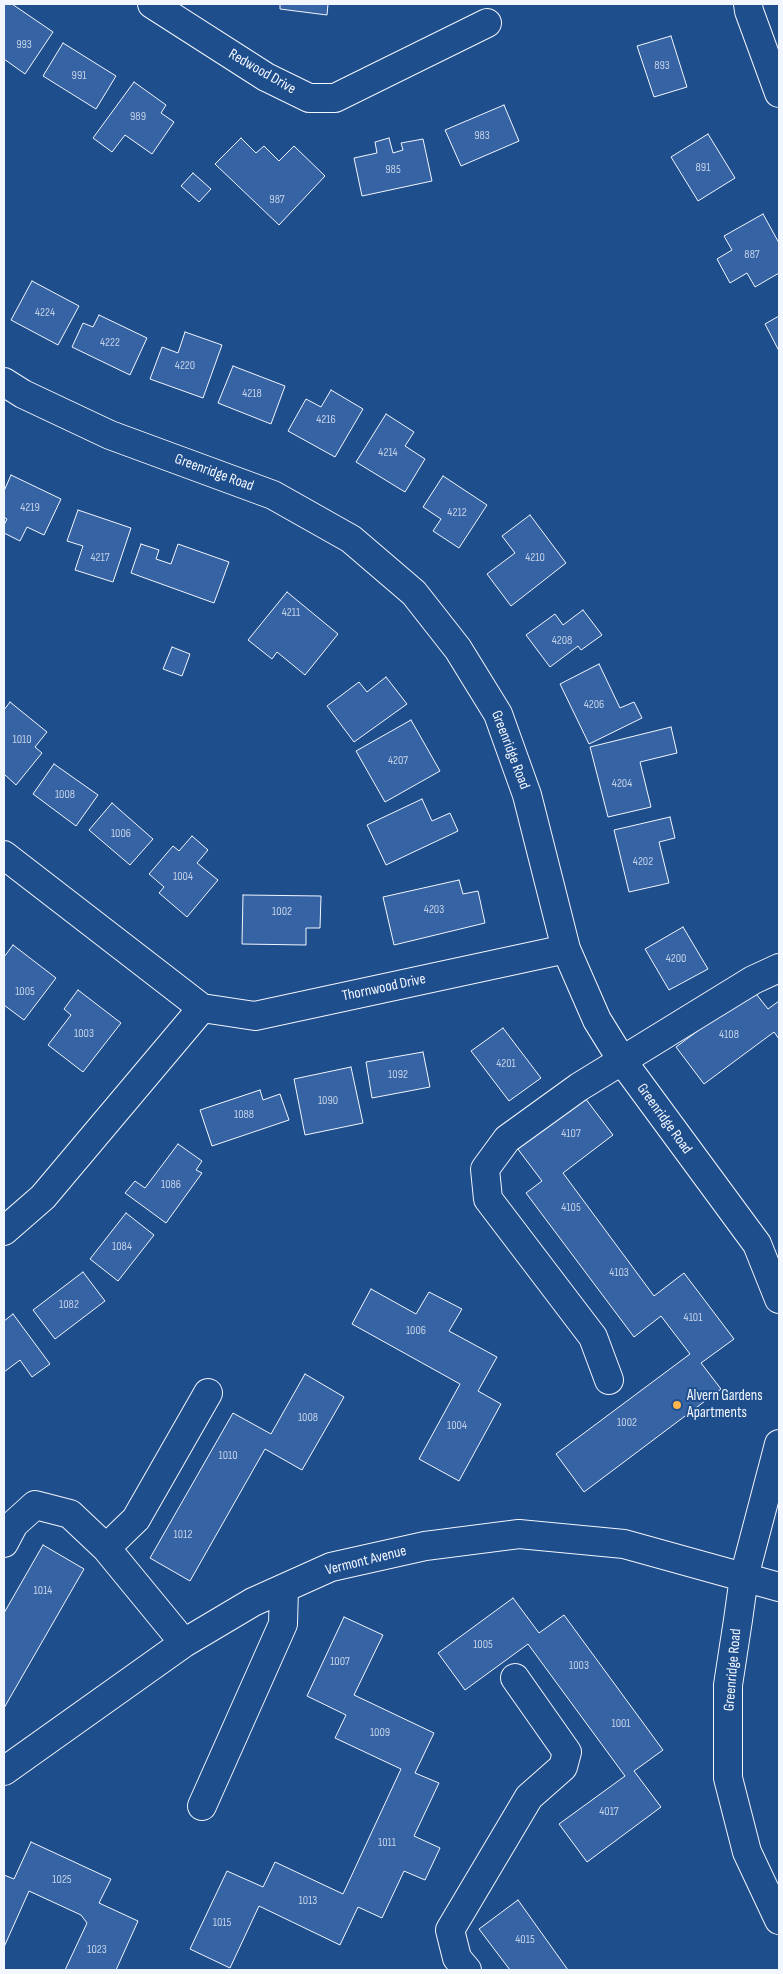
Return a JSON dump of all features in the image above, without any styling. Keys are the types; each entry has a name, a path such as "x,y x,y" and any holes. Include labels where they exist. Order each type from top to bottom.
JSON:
{"street":[{"name":"Redwood Drive","path":"152,4 266,77 309,98 335,98 487,23"},
{"path":"748,4 779,93"},
{"name":"Greenridge Road","path":"4,382 24,394 110,435 273,495 351,539 414,594 458,648 498,714 527,795 566,949 597,1020 622,1062 757,1244 779,1299"},
{"name":"Thornwood Drive","path":"4,855 202,1008 255,1016 566,949"},
{"path":"608,1380 593,1337 488,1200 485,1169 507,1139 579,1087 753,980 779,968"},
{"path":"4,1231 43,1198 202,1008"},
{"path":"106,1548 136,1518 208,1393"},
{"name":"Greenridge Road","path":"779,1444 744,1577 728,1685 728,1778 747,1852 779,1920"},
{"path":"4,1543 14,1524 35,1505 70,1514 106,1548 184,1643"},
{"name":"Vermont Avenue","path":"4,1771 184,1643 253,1602 331,1567 425,1546 519,1534 624,1544 779,1587"},
{"path":"202,1806 283,1624 284,1588"},
{"path":"467,1970 457,1958 450,1930 529,1797 563,1767 567,1752 515,1678"}],"building":[{"path":"4,4 12,4 53,32 25,74 4,59"},
{"path":"280,4 328,4 327,15 280,9"},
{"path":"671,36 687,87 654,97 637,46"},
{"path":"63,43 116,76 96,109 43,76"},
{"path":"134,82 166,105 161,113 174,122 152,154 125,135 112,152 93,138"},
{"path":"504,105 519,141 461,166 445,130"},
{"path":"708,134 735,178 698,201 671,157"},
{"path":"241,138 256,153 264,146 279,161 294,146 325,176 279,225 215,164"},
{"path":"389,138 393,153 403,150 401,143 423,139 432,181 362,196 354,158 377,153 375,142"},
{"path":"193,173 211,189 199,202 181,186"},
{"path":"763,214 779,243 779,273 755,287 747,273 730,283 717,259 732,250 724,236"},
{"path":"32,281 79,306 58,345 11,320"},
{"path":"99,315 147,338 130,375 72,347 83,323 93,327"},
{"path":"779,316 779,351 765,324"},
{"path":"185,332 222,345 203,398 150,379 162,347 178,353"},
{"path":"233,366 285,386 271,424 218,403"},
{"path":"331,390 363,409 335,457 288,431 306,399 321,407"},
{"path":"386,414 414,432 405,446 425,459 405,492 356,462"},
{"path":"11,475 61,499 44,535 27,527 20,541 4,533 4,525 7,519 4,517 4,491"},
{"path":"443,476 487,505 459,548 433,531 441,519 423,507"},
{"path":"78,510 131,528 113,582 75,570 83,546 67,541"},
{"path":"530,515 566,563 511,606 487,574 515,553 502,536"},
{"path":"141,544 159,550 156,559 171,564 178,544 229,562 214,603 131,573"},
{"path":"287,592 338,634 305,675 277,652 272,659 248,640"},
{"path":"583,610 602,635 581,650 578,646 550,667 526,635 555,614 563,625"},
{"path":"172,647 190,654 182,676 163,669"},
{"path":"599,664 620,708 634,702 642,718 589,744 560,684"},
{"path":"386,677 407,704 354,742 327,706 359,682 367,692"},
{"path":"10,702 47,732 35,747 42,753 16,785 4,774 4,710"},
{"path":"411,720 440,771 385,802 356,751"},
{"path":"671,727 677,753 640,762 651,807 608,817 590,747"},
{"path":"54,764 98,795 76,826 33,794"},
{"path":"422,799 432,821 450,813 458,831 386,865 367,825"},
{"path":"112,803 153,839 130,865 89,830"},
{"path":"670,817 675,838 659,842 669,883 629,892 614,830"},
{"path":"192,836 208,850 197,863 218,880 187,917 159,893 164,887 149,874 173,846 179,851"},
{"path":"459,880 463,894 478,891 485,923 394,945 383,897"},
{"path":"243,895 321,896 320,928 306,928 306,945 242,944"},
{"path":"683,927 708,969 669,990 645,949"},
{"path":"13,945 56,978 24,1020 4,1005 4,957"},
{"path":"78,990 121,1023 83,1072 48,1045 71,1015 64,1009"},
{"path":"753,990 768,1009 779,1001 779,1039 774,1032 704,1084 676,1047"},
{"path":"503,1028 541,1078 509,1101 471,1051"},
{"path":"423,1052 430,1087 372,1098 366,1062"},
{"path":"351,1067 363,1123 305,1135 294,1079"},
{"path":"260,1090 263,1100 280,1094 289,1120 212,1146 200,1110"},
{"path":"585,1098 613,1135 563,1173 654,1296 684,1273 734,1339 701,1363 721,1389 584,1492 556,1454 690,1354 661,1316 634,1337 526,1193 542,1181 517,1148"},
{"path":"178,1144 202,1161 196,1170 202,1173 166,1223 125,1193 135,1181 145,1188"},
{"path":"126,1213 154,1235 118,1281 90,1259"},
{"path":"83,1272 105,1301 55,1339 33,1310"},
{"path":"371,1289 416,1314 429,1292 462,1309 449,1331 497,1357 478,1391 501,1404 459,1481 419,1459 460,1384 352,1324"},
{"path":"13,1314 50,1364 32,1377 20,1360 4,1372 4,1321"},
{"path":"305,1374 344,1397 302,1470 265,1449 190,1581 150,1558 233,1413 271,1434"},
{"path":"43,1545 84,1569 4,1708 4,1613"},
{"path":"513,1598 539,1633 564,1615 663,1750 634,1771 661,1807 587,1862 559,1824 625,1776 528,1644 465,1690 438,1653"},
{"path":"344,1617 383,1635 354,1695 434,1733 415,1773 439,1783 414,1836 440,1848 425,1880 404,1871 382,1918 358,1907 340,1945 259,1906 230,1968 190,1949 227,1871 263,1887 275,1862 343,1894 401,1769 335,1738 346,1715 307,1696"},
{"path":"31,1842 111,1879 99,1903 138,1921 116,1970 65,1970 87,1923 81,1915 29,1891 4,1947 4,1875 14,1879"},
{"path":"518,1900 568,1970 510,1970 479,1929"}],"place":[{"name":"Alvern Gardens Apartments","path":"677,1405"}]}
